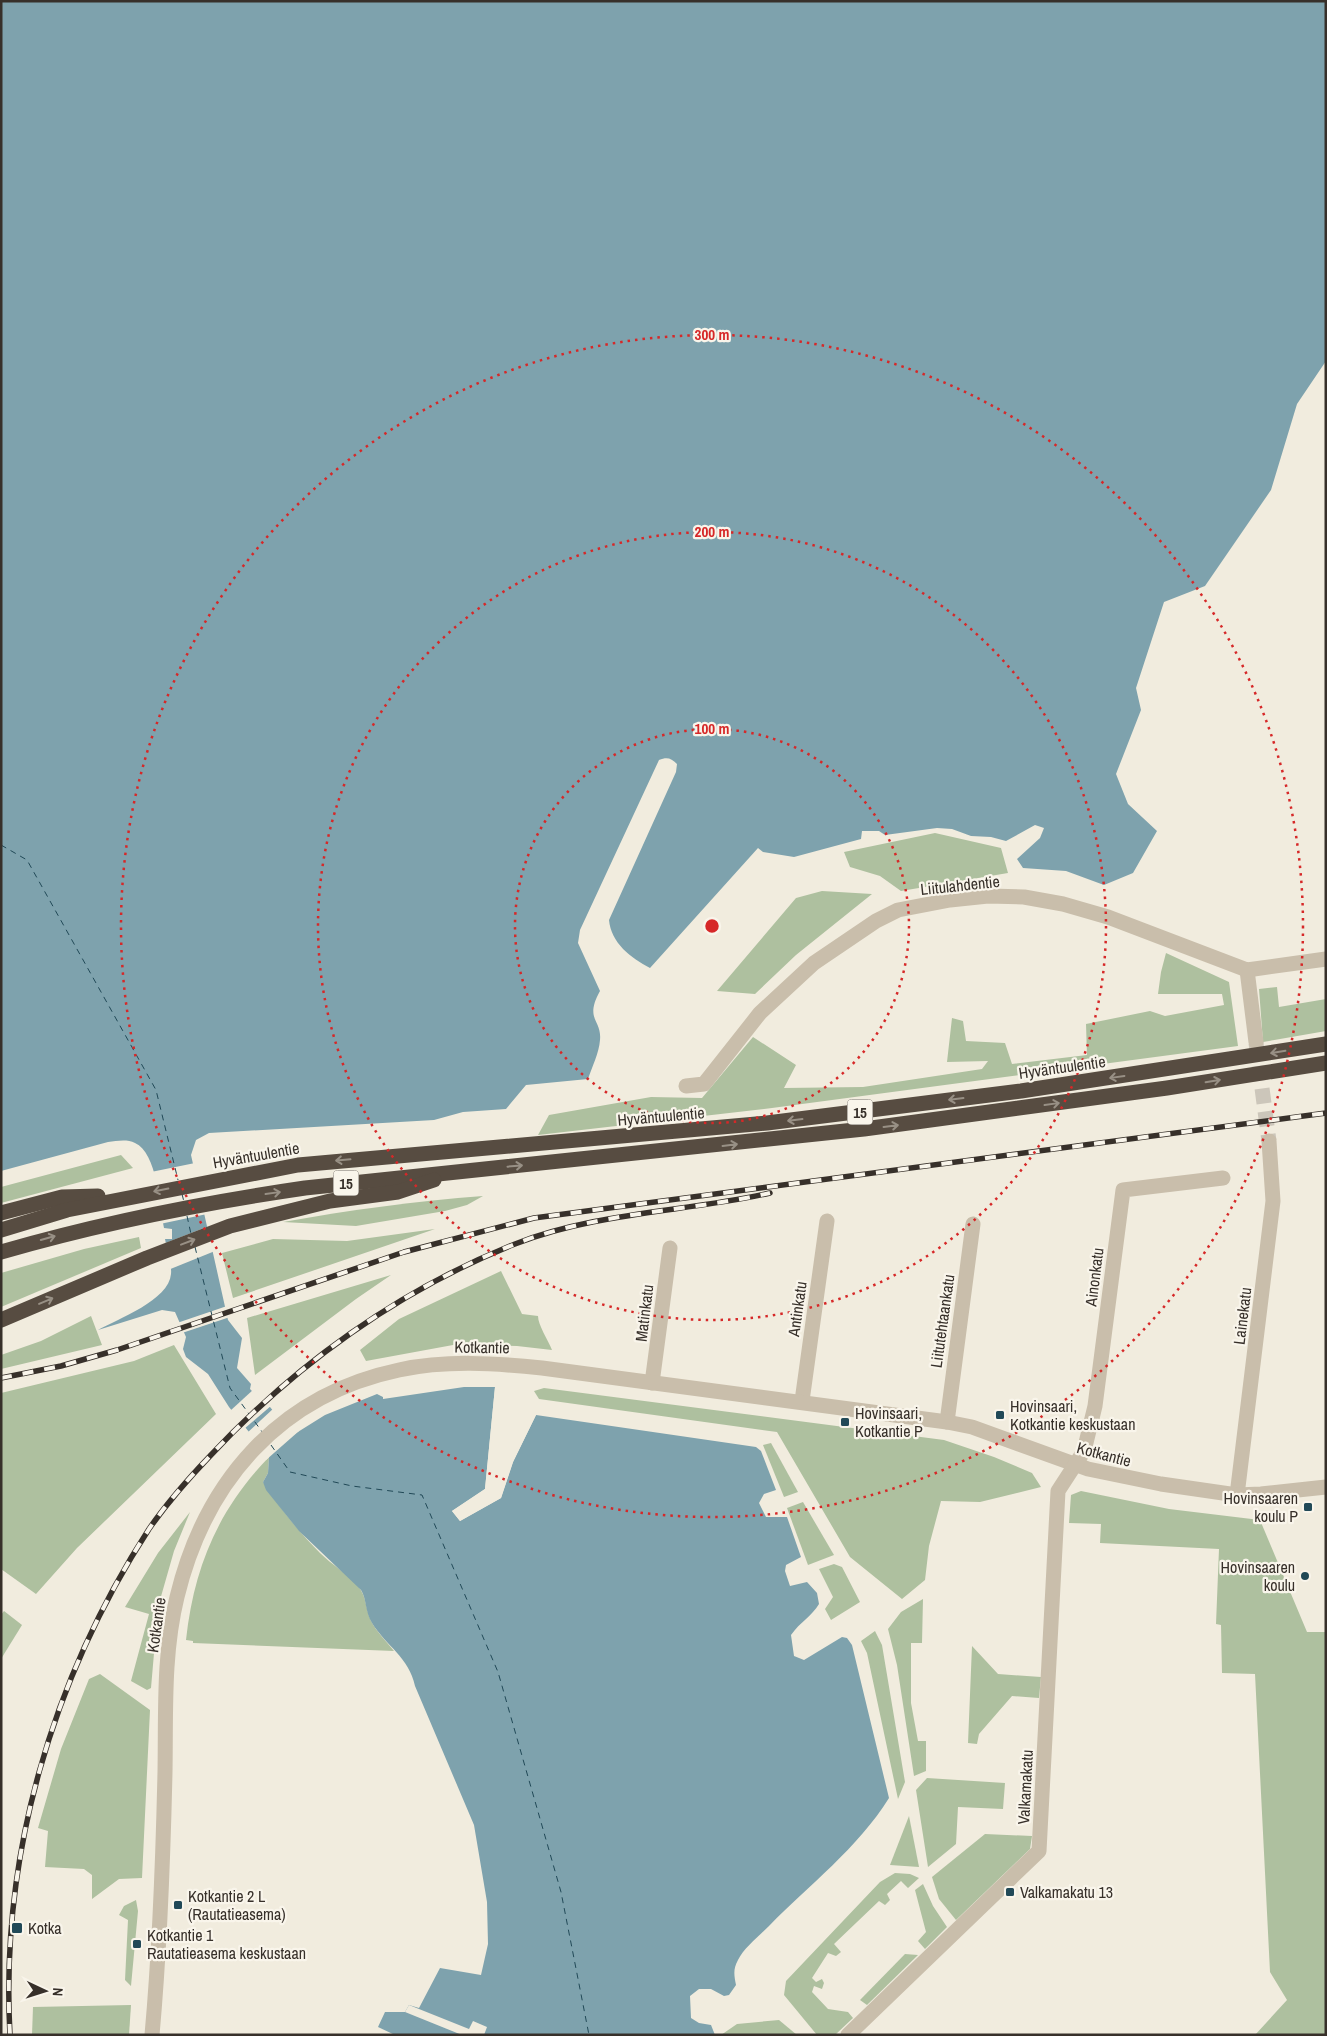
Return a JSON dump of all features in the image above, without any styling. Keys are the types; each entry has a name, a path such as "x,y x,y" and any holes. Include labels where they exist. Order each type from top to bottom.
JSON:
{"highway":[{"name":"Hyväntuulentie","path":"1,1230 67,1210 135,1195 298,1165 777,1122 1022,1091 1326,1044"},
{"name":"15","path":"1,1252 64,1234 139,1217 225,1200 314,1187 466,1170 681,1150 864,1129 1167,1088 1326,1062"},
{"path":"1,1320 146,1258 230,1226 330,1201 398,1192 466,1170"},
{"path":"1,1212 62,1197 135,1195"}],"street":[{"name":"Liitulahdentie","path":"686,1086 704,1084 760,1012 814,963 876,921 898,910 950,900 978,897 1033,899 1063,904 1108,917 1247,970 1326,959"},
{"path":"1247,970 1256,1042"},
{"name":"Lainekatu","path":"1237,1494 1273,1201 1269,1141"},
{"name":"Ainonkatu","path":"1075,1465 1084,1451 1095,1406 1123,1190 1223,1178"},
{"name":"Antinkatu","path":"802,1401 827,1221"},
{"name":"Liitutehtaankatu","path":"947,1422 973,1224"},
{"name":"Matinkatu","path":"652,1382 670,1248"},
{"name":"Kotkantie","path":"152,2035 157,1968 166,1695 171,1631 176,1599 194,1542 218,1494 247,1456 289,1418 327,1394 400,1370 426,1366 496,1363 802,1401 947,1422 972,1427 1075,1465 1123,1478 1237,1494 1326,1487"},
{"name":"Valkamakatu","path":"848,2035 1039,1851 1058,1491 1075,1465"}],"green space":[{"path":"935,833 1001,848 1008,873 901,891 880,876 850,867 844,852"},
{"path":"822,891 872,894 796,955 755,994 717,991 796,898"},
{"path":"1166,953 1229,982 1238,1046 772,1108 538,1135 549,1115 651,1097 702,1098 753,1037 796,1065 784,1088 863,1087 982,1069 988,1061 947,1062 952,1018 963,1021 966,1041 1005,1043 1012,1064 1087,1055 1086,1024 1150,1011 1165,1016 1224,1005 1222,994 1158,994"},
{"path":"1277,987 1279,1007 1326,999 1326,1031 1263,1042 1259,989"},
{"path":"121,1155 133,1168 1,1203 1,1187"},
{"path":"483,1196 467,1205 445,1211 356,1226 283,1222 383,1206"},
{"path":"435,1229 233,1298 222,1253 273,1239 347,1241"},
{"path":"139,1237 141,1248 1,1307 1,1273 84,1249"},
{"path":"501,1271 522,1314 538,1316 541,1328 552,1350 517,1346 453,1345 366,1361 360,1350 399,1319"},
{"path":"391,1275 356,1299 255,1375 247,1318"},
{"path":"91,1316 102,1345 1,1369 1,1355 41,1341"},
{"path":"174,1345 216,1414 77,1548 36,1594 1,1569 1,1393 134,1361"},
{"path":"544,1388 944,1440 994,1457 1032,1473 1041,1487 980,1502 941,1501 929,1546 925,1580 902,1599 850,1557 777,1432 539,1399 534,1391"},
{"path":"771,1443 798,1492 784,1497 763,1445"},
{"path":"269,1457 268,1473 263,1482 304,1537 358,1586 363,1594 371,1621 394,1651 193,1643 193,1641 186,1640 195,1588 211,1541 222,1519 236,1498"},
{"path":"1081,1491 1169,1509 1260,1520 1307,1632 1326,1632 1326,2035 1255,2035 1287,2000 1270,1972 1255,1674 1222,1673 1221,1625 1216,1624 1219,1549 1100,1543 1101,1524 1069,1523 1071,1495"},
{"path":"803,1502 834,1555 808,1565 787,1508"},
{"path":"190,1512 174,1551 158,1607 151,1688 147,1690 131,1681 149,1614 125,1607 158,1553"},
{"path":"834,1564 842,1567 860,1602 831,1620 825,1609 833,1597 819,1569"},
{"path":"923,1599 922,1643 911,1643 911,1703 918,1741 926,1741 926,1771 914,1776 897,1665 888,1629 901,1612"},
{"path":"4,1611 22,1625 1,1659 1,1615"},
{"path":"875,1631 882,1645 905,1782 898,1799 867,1653 861,1641"},
{"path":"972,1646 998,1674 1041,1677 1039,1698 1012,1696 979,1734 977,1744 968,1743"},
{"path":"100,1674 150,1710 142,1878 119,1879 92,1899 92,1875 84,1869 45,1867 48,1831 38,1828 61,1749 89,1679"},
{"path":"927,1778 1005,1783 1003,1809 958,1807 956,1844 928,1867 916,1790"},
{"path":"909,1816 919,1867 890,1865"},
{"path":"985,1834 1032,1836 1030,1849 956,1920 939,1899 932,1877"},
{"path":"895,1873 910,1874 919,1878 908,1888 901,1881 887,1894 890,1900 885,1905 879,1901 834,1944 841,1952 836,1956 828,1953 812,1978 816,1982 822,1979 824,1983 822,1989 814,1986 812,1992 828,2009 848,2012 853,2018 835,2035 817,2035 784,1995 786,1981 880,1882"},
{"path":"923,1884 933,1906 947,1927 925,1949 918,1941 926,1932 915,1890"},
{"path":"136,1900 138,1911 131,1986 125,1980 128,1920 119,1915 124,1906"},
{"path":"905,1954 918,1955 867,2005 860,2000"},
{"path":"131,2005 129,2035 32,2035 33,2007"},
{"path":"779,2020 797,2035 721,2035 737,2024"}],"water":[{"path":"1,1 1326,1 1326,361 1297,404 1271,490 1205,586 1164,602 1136,688 1141,710 1116,774 1128,804 1157,831 1133,873 1104,885 1066,871 1023,868 1017,859 1040,838 1044,828 1035,825 1006,841 991,837 971,836 952,829 937,828 885,835 879,831 862,831 861,839 794,857 763,852 758,848 650,968 636,960 623,949 614,936 609,920 676,772 677,764 675,762 667,758 662,759 659,760 580,930 578,943 600,991 595,1001 593,1014 599,1028 600,1040 597,1055 588,1079 526,1085 506,1109 463,1112 434,1120 209,1133 196,1140 191,1155 228,1320 242,1338 237,1368 251,1384 250,1389 270,1407 293,1435 325,1415 377,1394 383,1397 383,1399 464,1387 495,1387 485,1489 452,1511 460,1521 501,1498 513,1462 536,1415 756,1447 761,1451 776,1490 764,1494 759,1503 766,1517 787,1517 801,1557 786,1565 785,1571 790,1586 807,1582 817,1593 819,1604 791,1635 794,1656 804,1660 842,1637 847,1638 852,1645 889,1798 877,1816 848,1850 744,1951 735,1966 736,1985 729,1995 724,1996 711,1989 699,1989 690,1996 691,2018 699,2023 711,2025 715,2035 395,2035 378,2027 385,2012 405,2012 409,2005 419,2008 440,1968 481,1975 488,1944 487,1902 474,1825 412,1676 402,1659 372,1623 361,1590 299,1531 266,1490 263,1482 268,1473 269,1457 229,1407 208,1374 186,1357 183,1349 186,1337 175,1312 162,1310 98,1330 141,1308 152,1300 162,1292 171,1274 165,1239 172,1239 172,1229 164,1228 153,1168 142,1148 129,1141 108,1142 1,1171"}],"pier":[{"path":"195,1163 207,1214 160,1224 151,1172"},
{"path":"209,1226 215,1251 168,1270 163,1244"},
{"path":"227,1306 230,1317 182,1333 177,1323"},
{"path":"495,1387 497,1389 487,1490 455,1511 460,1518 498,1497 511,1461 534,1413 536,1415 513,1462 501,1498 460,1521 452,1511 485,1489"},
{"path":"254,1389 272,1405 244,1429 230,1411"},
{"path":"274,1408 294,1432 297,1429 299,1431 266,1460 247,1433"},
{"path":"409,2005 469,2029 473,2021 487,2027 484,2035 462,2035 405,2012"}],"ferry route":[{"path":"1,845 27,860 156,1090 178,1180"},
{"path":"182,1194 184,1202"},
{"path":"187,1216 191,1234"},
{"path":"195,1247 230,1388 263,1433"},
{"path":"271,1445 290,1472 352,1486 422,1495 498,1672 561,1892 589,2035"}],"tunnel":[{"path":"1256,1043 1269,1141"}],"railway":[{"path":"1,1378 61,1366 117,1350 404,1252 534,1218 1326,1113"},
{"path":"10,2035 9,1968 14,1902 24,1836 39,1771 60,1708 85,1646 115,1586 149,1529 194,1473 243,1423 313,1361 390,1307 472,1263 515,1244 577,1225 770,1193"}],"place":[{"name":"Hovinsaari, Kotkantie keskustaan","path":"1000,1415"},
{"name":"Hovinsaari, Kotkantie P","path":"845,1422"},
{"name":"Hovinsaaren koulu P","path":"1308,1507"},
{"name":"Hovinsaaren koulu","path":"1305,1576"},
{"name":"Valkamakatu 13","path":"1010,1892"},
{"name":"Kotkantie 2 L (Rautatieasema)","path":"178,1905"},
{"name":"Kotka","path":"17,1928"},
{"name":"Kotkantie 1 Rautatieasema keskustaan","path":"137,1944"}]}
